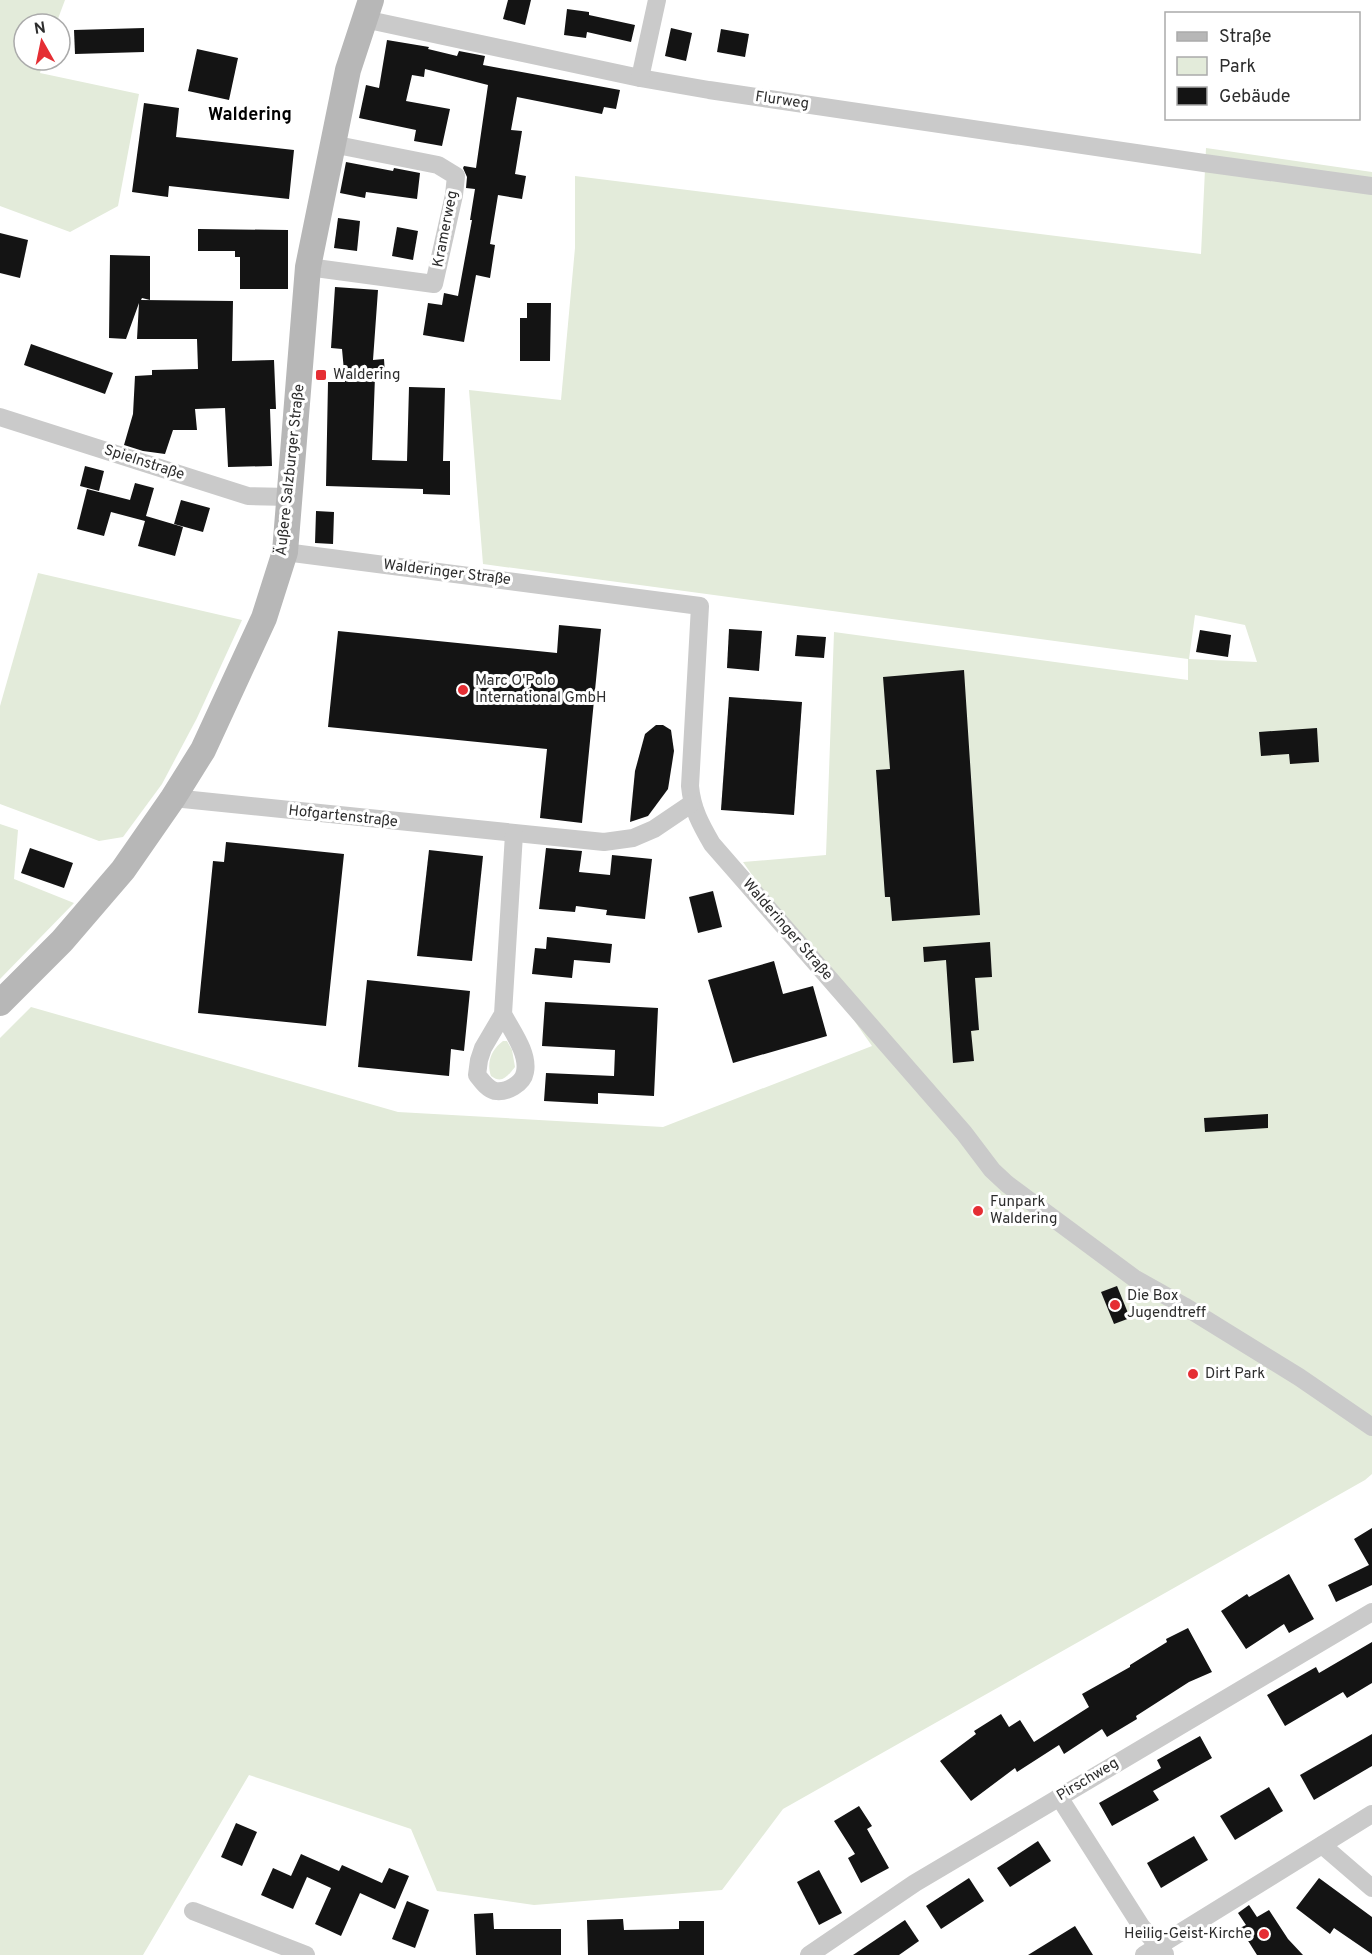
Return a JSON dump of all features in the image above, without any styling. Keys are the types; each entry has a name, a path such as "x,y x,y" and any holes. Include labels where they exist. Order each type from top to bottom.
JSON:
{"main road":[{"name":"Äußere Salzburger Straße","path":"0,1002 62,940 123,870 203,750 264,618 285,552 308,267 348,69 367,9"}],"street":[{"path":"640,78 657,0"},
{"name":"Flurweg","path":"367,9 640,78 709,90 1372,186"},
{"name":"Kramerweg","path":"308,267 434,284 454,195 456,176 438,165 332,144"},
{"name":"Spielnstraße","path":"0,417 248,496 290,497"},
{"name":"Walderinger Straße","path":"285,552 700,606 690,786 692,804 698,821 712,844 956,1124 992,1170 1019,1194 1134,1278 1299,1377 1372,1427"},
{"name":"Hofgartenstraße","path":"172,798 604,842 633,838 654,829 692,804"},
{"path":"503,1014 514,834"},
{"name":"Pirschweg","path":"809,1955 915,1883 1372,1612"},
{"path":"1059,1797 1156,1952 1372,1814"},
{"path":"1322,1845 1372,1888"},
{"path":"193,1911 306,1955"}],"green space":[{"path":"0,0 65,0 60,12 12,12 12,72 40,72 139,94 118,206 70,232 0,206"},
{"path":"1206,148 1372,172 1372,1474 783,1809 722,1890 534,1905 437,1891 411,1829 249,1775 143,1955 0,1955 0,1038 31,1007 398,1112 663,1127 872,1046 743,862 826,855 834,632 1188,680 1188,659 483,564 469,390 561,400 575,248 575,176 1201,254","holes":["1195,615 1245,625 1257,662 1189,659"]},
{"path":"38,573 242,620 197,718 162,784 123,837 99,841 0,804 0,706"},
{"path":"0,824 18,830 14,879 74,903 0,979"},
{"path":"503,1041 507,1041 512,1050 515,1067 507,1076 498,1079 491,1076 490,1061 493,1052"}],"building":[{"path":"508,0 531,0 525,25 503,19"},
{"path":"567,9 589,12 589,15 635,25 631,42 587,32 586,38 564,35"},
{"path":"144,28 144,52 75,54 74,30"},
{"path":"671,28 692,33 686,61 665,56"},
{"path":"721,29 749,34 745,57 717,52"},
{"path":"387,40 429,47 428,49 457,56 459,51 485,56 483,65 620,90 616,109 604,107 602,114 517,97 511,130 522,131 515,174 526,176 522,199 498,195 490,244 495,245 490,278 476,275 464,342 423,335 428,303 442,305 444,293 458,296 472,220 470,220 475,189 466,188 467,177 463,168 464,166 476,168 488,85 425,69 424,77 412,75 406,101 450,109 442,146 414,141 416,130 359,118 366,85 379,88"},
{"path":"197,49 238,58 229,100 188,91"},
{"path":"144,103 179,108 176,137 294,150 289,199 169,186 168,197 132,192"},
{"path":"346,162 393,171 394,168 420,173 417,199 366,192 365,198 340,193"},
{"path":"338,218 360,221 357,251 334,248"},
{"path":"397,227 418,231 413,260 392,256"},
{"path":"198,229 288,230 288,289 240,289 240,257 235,257 235,251 198,251"},
{"path":"0,233 28,240 20,278 0,273"},
{"path":"110,255 150,256 150,300 142,298 141,300 233,301 232,361 274,360 276,409 270,409 272,466 228,467 225,408 195,409 197,430 173,430 165,454 124,445 133,414 135,376 152,375 152,370 198,369 197,339 137,339 139,303 126,339 109,338"},
{"path":"335,287 378,290 373,360 384,359 385,375 375,376 372,460 407,461 409,387 445,388 443,461 450,461 450,495 423,494 423,489 326,486 328,382 345,382 342,349 331,348"},
{"path":"527,303 551,303 550,361 520,361 520,318 527,318"},
{"path":"31,344 113,373 105,394 24,365"},
{"path":"85,466 104,471 99,491 80,486"},
{"path":"135,483 154,488 146,516 183,527 175,556 138,546 145,521 111,512 104,536 77,529 87,489 130,500"},
{"path":"181,500 210,508 203,532 174,524"},
{"path":"316,511 334,512 333,544 315,543"},
{"name":"Marc O'Polo International GmbH","path":"559,625 601,629 582,823 540,818 547,749 328,727 338,631 557,653"},
{"path":"729,629 762,631 759,671 727,668"},
{"path":"1200,630 1231,635 1228,657 1196,652"},
{"path":"797,635 826,637 824,658 795,656"},
{"path":"964,670 980,915 892,921 890,897 885,897 876,770 890,769 883,677"},
{"path":"729,697 802,702 794,815 721,810"},
{"path":"656,725 663,725 671,730 674,751 668,789 648,816 630,822 635,771 645,734"},
{"path":"1317,728 1319,762 1290,764 1289,754 1261,756 1259,732"},
{"path":"226,842 344,854 326,1026 198,1013 213,861 224,862"},
{"path":"30,848 73,863 64,888 21,873"},
{"path":"546,848 582,851 579,872 610,875 612,855 652,859 645,919 606,915 607,910 576,906 575,912 539,909"},
{"path":"429,850 483,856 472,961 417,956"},
{"path":"713,891 722,927 698,933 689,897"},
{"path":"547,937 612,944 610,963 574,960 572,978 532,974 535,948 546,949"},
{"path":"990,942 992,977 975,978 979,1030 971,1031 974,1061 953,1063 946,960 924,962 923,947"},
{"path":"774,961 783,994 813,986 827,1036 733,1063 708,980"},
{"path":"367,980 470,991 464,1051 451,1049 449,1076 358,1067"},
{"path":"545,1002 658,1008 654,1096 598,1093 598,1104 544,1101 546,1073 614,1076 615,1050 542,1046"},
{"path":"1268,1114 1268,1128 1205,1132 1204,1118"},
{"name":"Die Box Jugendtreff","path":"1117,1286 1130,1318 1114,1324 1101,1292"},
{"path":"1372,1528 1372,1585 1336,1602 1328,1585 1369,1565 1354,1539"},
{"path":"1289,1574 1314,1619 1289,1633 1284,1624 1246,1649 1221,1611 1247,1594 1249,1597"},
{"path":"1188,1628 1212,1672 1189,1682 1107,1737 1102,1729 1064,1754 1059,1745 1017,1772 1015,1768 971,1801 940,1761 976,1734 974,1731 1001,1714 1009,1727 1020,1720 1034,1742 1089,1707 1082,1694 1130,1667 1167,1642 1166,1639"},
{"path":"1372,1642 1372,1683 1347,1698 1343,1692 1285,1726 1267,1695 1316,1667 1319,1673"},
{"path":"1372,1734 1372,1766 1314,1800 1300,1775"},
{"path":"1200,1736 1212,1758 1153,1791 1159,1800 1112,1826 1099,1803 1161,1768 1157,1760"},
{"path":"1269,1787 1283,1811 1235,1840 1220,1816"},
{"path":"859,1806 872,1826 867,1829 889,1868 861,1883 848,1858 855,1854 834,1821"},
{"path":"236,1823 257,1832 242,1866 221,1857"},
{"path":"1194,1836 1208,1860 1161,1888 1147,1863"},
{"path":"1038,1841 1051,1861 1010,1887 997,1868"},
{"path":"301,1854 339,1871 342,1865 382,1883 389,1868 409,1876 395,1909 360,1893 341,1936 315,1924 331,1888 307,1877 293,1909 261,1895 273,1868 291,1876"},
{"path":"819,1870 842,1913 819,1925 797,1882"},
{"path":"969,1878 984,1901 941,1929 926,1906"},
{"path":"1319,1878 1372,1917 1372,1954 1334,1928 1330,1934 1296,1908"},
{"path":"407,1901 429,1910 415,1948 392,1939"},
{"name":"Heilig-Geist-Kirche","path":"1249,1905 1257,1917 1269,1910 1288,1939 1303,1955 1257,1955 1240,1928 1246,1925 1238,1913"},
{"path":"493,1913 494,1929 561,1929 561,1955 476,1955 474,1914"},
{"path":"623,1919 624,1930 679,1929 679,1921 704,1921 704,1955 588,1955 587,1920"},
{"path":"905,1920 919,1941 899,1955 853,1955"},
{"path":"1075,1926 1093,1955 1028,1955 1062,1934"}],"place":[{"name":"Waldering","path":"321,375"},
{"name":"Marc O'Polo International GmbH","path":"463,690"},
{"name":"Funpark Waldering","path":"978,1211"},
{"name":"Die Box Jugendtreff","path":"1115,1305"},
{"name":"Dirt Park","path":"1193,1374"},
{"name":"Heilig-Geist-Kirche","path":"1264,1934"}],"district":[{"name":"Waldering","path":"250,115"}]}
